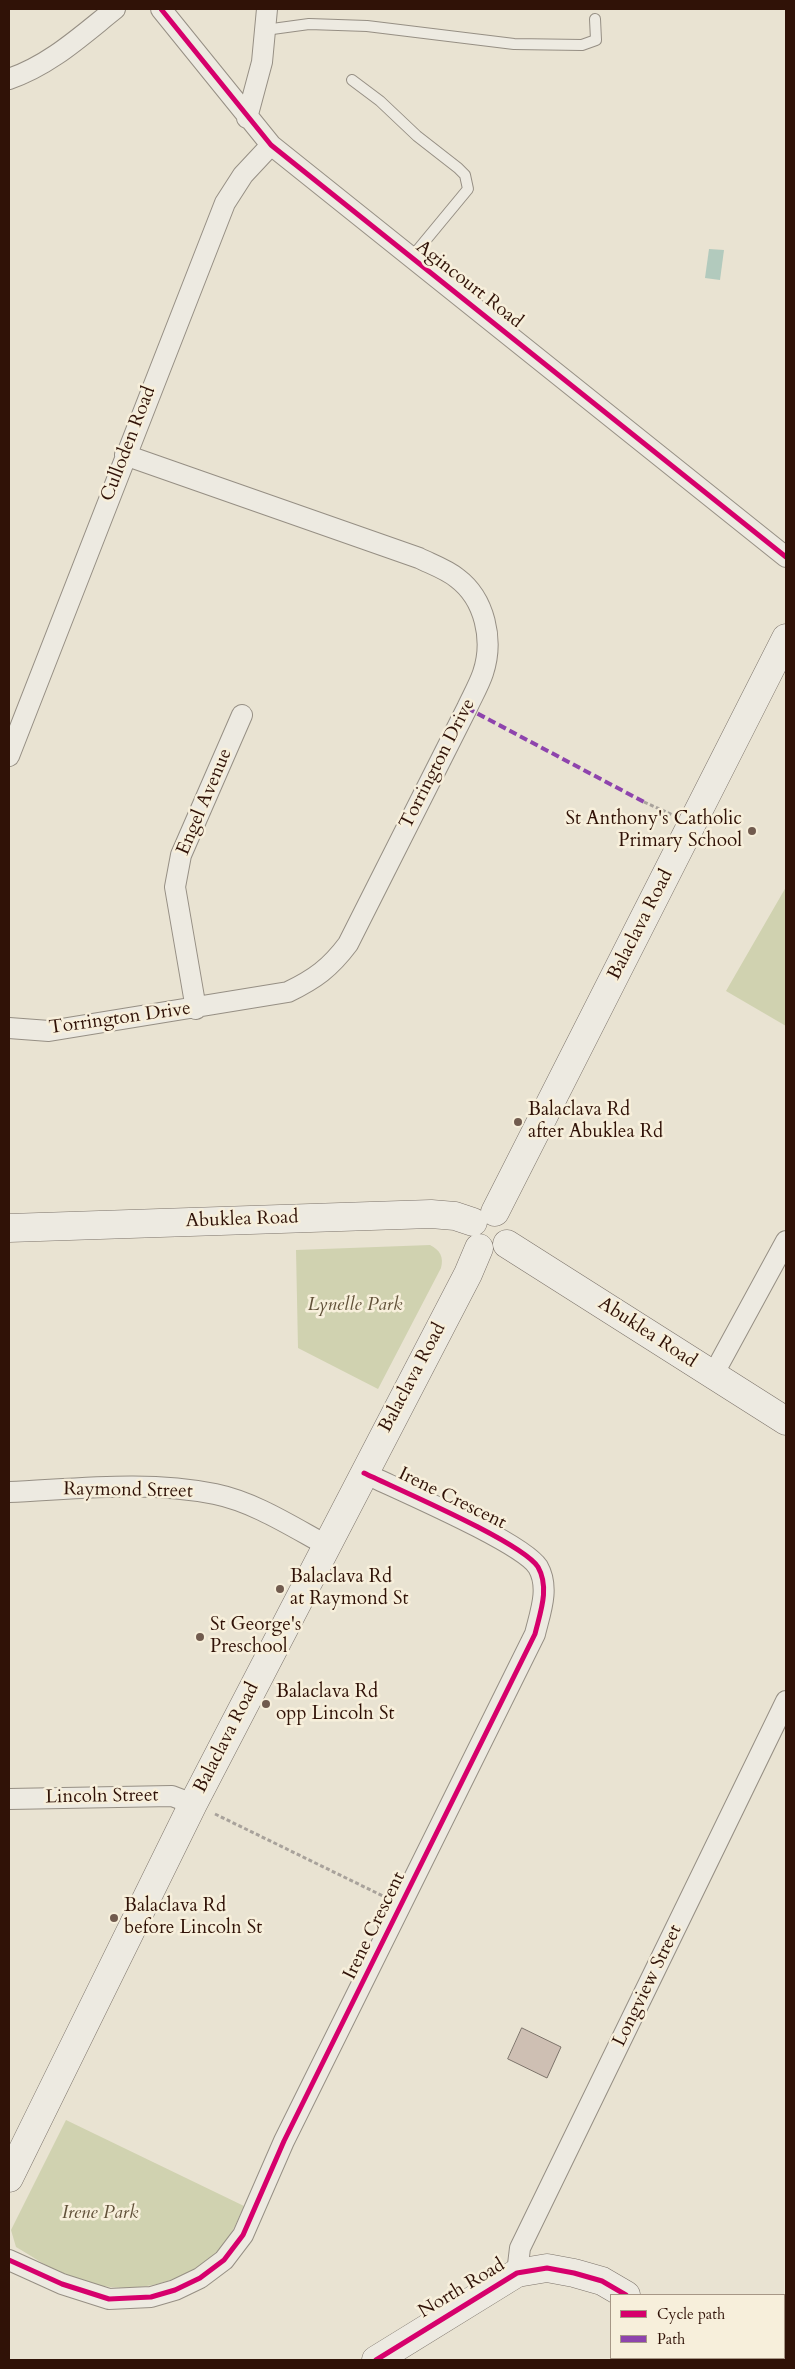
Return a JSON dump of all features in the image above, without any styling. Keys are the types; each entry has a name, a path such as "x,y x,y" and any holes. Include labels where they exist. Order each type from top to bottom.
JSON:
{"main road":[{"name":"Balaclava Road","path":"9,2178 204,1809 326,1545 468,1274 482,1227 786,638"},
{"name":"Abuklea Road","path":"9,1228 446,1214 482,1227 490,1252 496,1251 507,1244 786,1421"},
{"name":"North Road","path":"376,2360 517,2273 548,2268 574,2273 602,2281 624,2294"}],"street":[{"path":"9,79 31,72 56,56 115,9"},
{"name":"Agincourt Road","path":"161,9 271,145 786,557"},
{"path":"248,118 262,62 267,9"},
{"name":"Culloden Road","path":"9,756 16,716 125,455 225,203 243,175 271,145"},
{"name":"Torrington Drive","path":"9,1028 49,1031 196,1009 288,992 313,980 334,963 348,944 484,672 489,644 485,620 472,594 457,578 443,569 419,558 125,455"},
{"name":"Engel Avenue","path":"196,1009 175,886 181,856 242,714"},
{"path":"713,1375 786,1241"},
{"name":"Irene Crescent","path":"9,2260 62,2284 109,2299 151,2297 175,2290 200,2278 224,2260 243,2235 284,2141 535,1634 545,1595 538,1567 509,1543 364,1473"},
{"name":"Raymond Street","path":"9,1492 138,1487 208,1493 234,1499 258,1509 326,1545"},
{"name":"Longview Street","path":"517,2273 520,2248 779,1734 786,1702"},
{"name":"Lincoln Street","path":"9,1799 172,1796 204,1809"}],"lane":[{"path":"265,30 309,24 367,26 514,44 582,45 596,40 595,19"},
{"path":"352,80 380,101 417,136 458,168 465,176 468,184 468,189 454,208 411,258"}],"path":[{"path":"644,802 674,815"},
{"path":"204,1809 402,1905"}],"green space":[{"path":"786,887 786,1026 726,991"},
{"name":"Lynelle Park","path":"430,1245 440,1254 442,1260 441,1268 378,1389 298,1348 296,1250"},
{"name":"Irene Park","path":"66,2120 244,2206 224,2244 193,2270 157,2284 137,2287 97,2285 77,2280 53,2269 16,2247 11,2230"}],"shaded area":[{"path":"709,249 724,250 720,280 705,278"}],"building":[{"path":"522,2028 561,2047 547,2078 508,2059"}],"marked path":[{"path":"467,708 644,802"}],"cycle path":[{"path":"161,9 271,145 786,557"},
{"path":"9,2260 62,2284 109,2299 151,2297 175,2290 200,2278 224,2260 243,2235 284,2141 535,1634 544,1592 542,1575 538,1567 527,1556 485,1530 364,1473"},
{"path":"376,2360 517,2273 547,2268 574,2273 602,2281 624,2294"}],"place":[{"name":"St Anthony's Catholic Primary School","path":"752,831"},
{"name":"Balaclava Rd after Abuklea Rd","path":"518,1122"},
{"name":"Balaclava Rd at Raymond St","path":"280,1589"},
{"name":"St George's Preschool","path":"200,1637"},
{"name":"Balaclava Rd opp Lincoln St","path":"266,1704"},
{"name":"Balaclava Rd before Lincoln St","path":"114,1918"}]}
